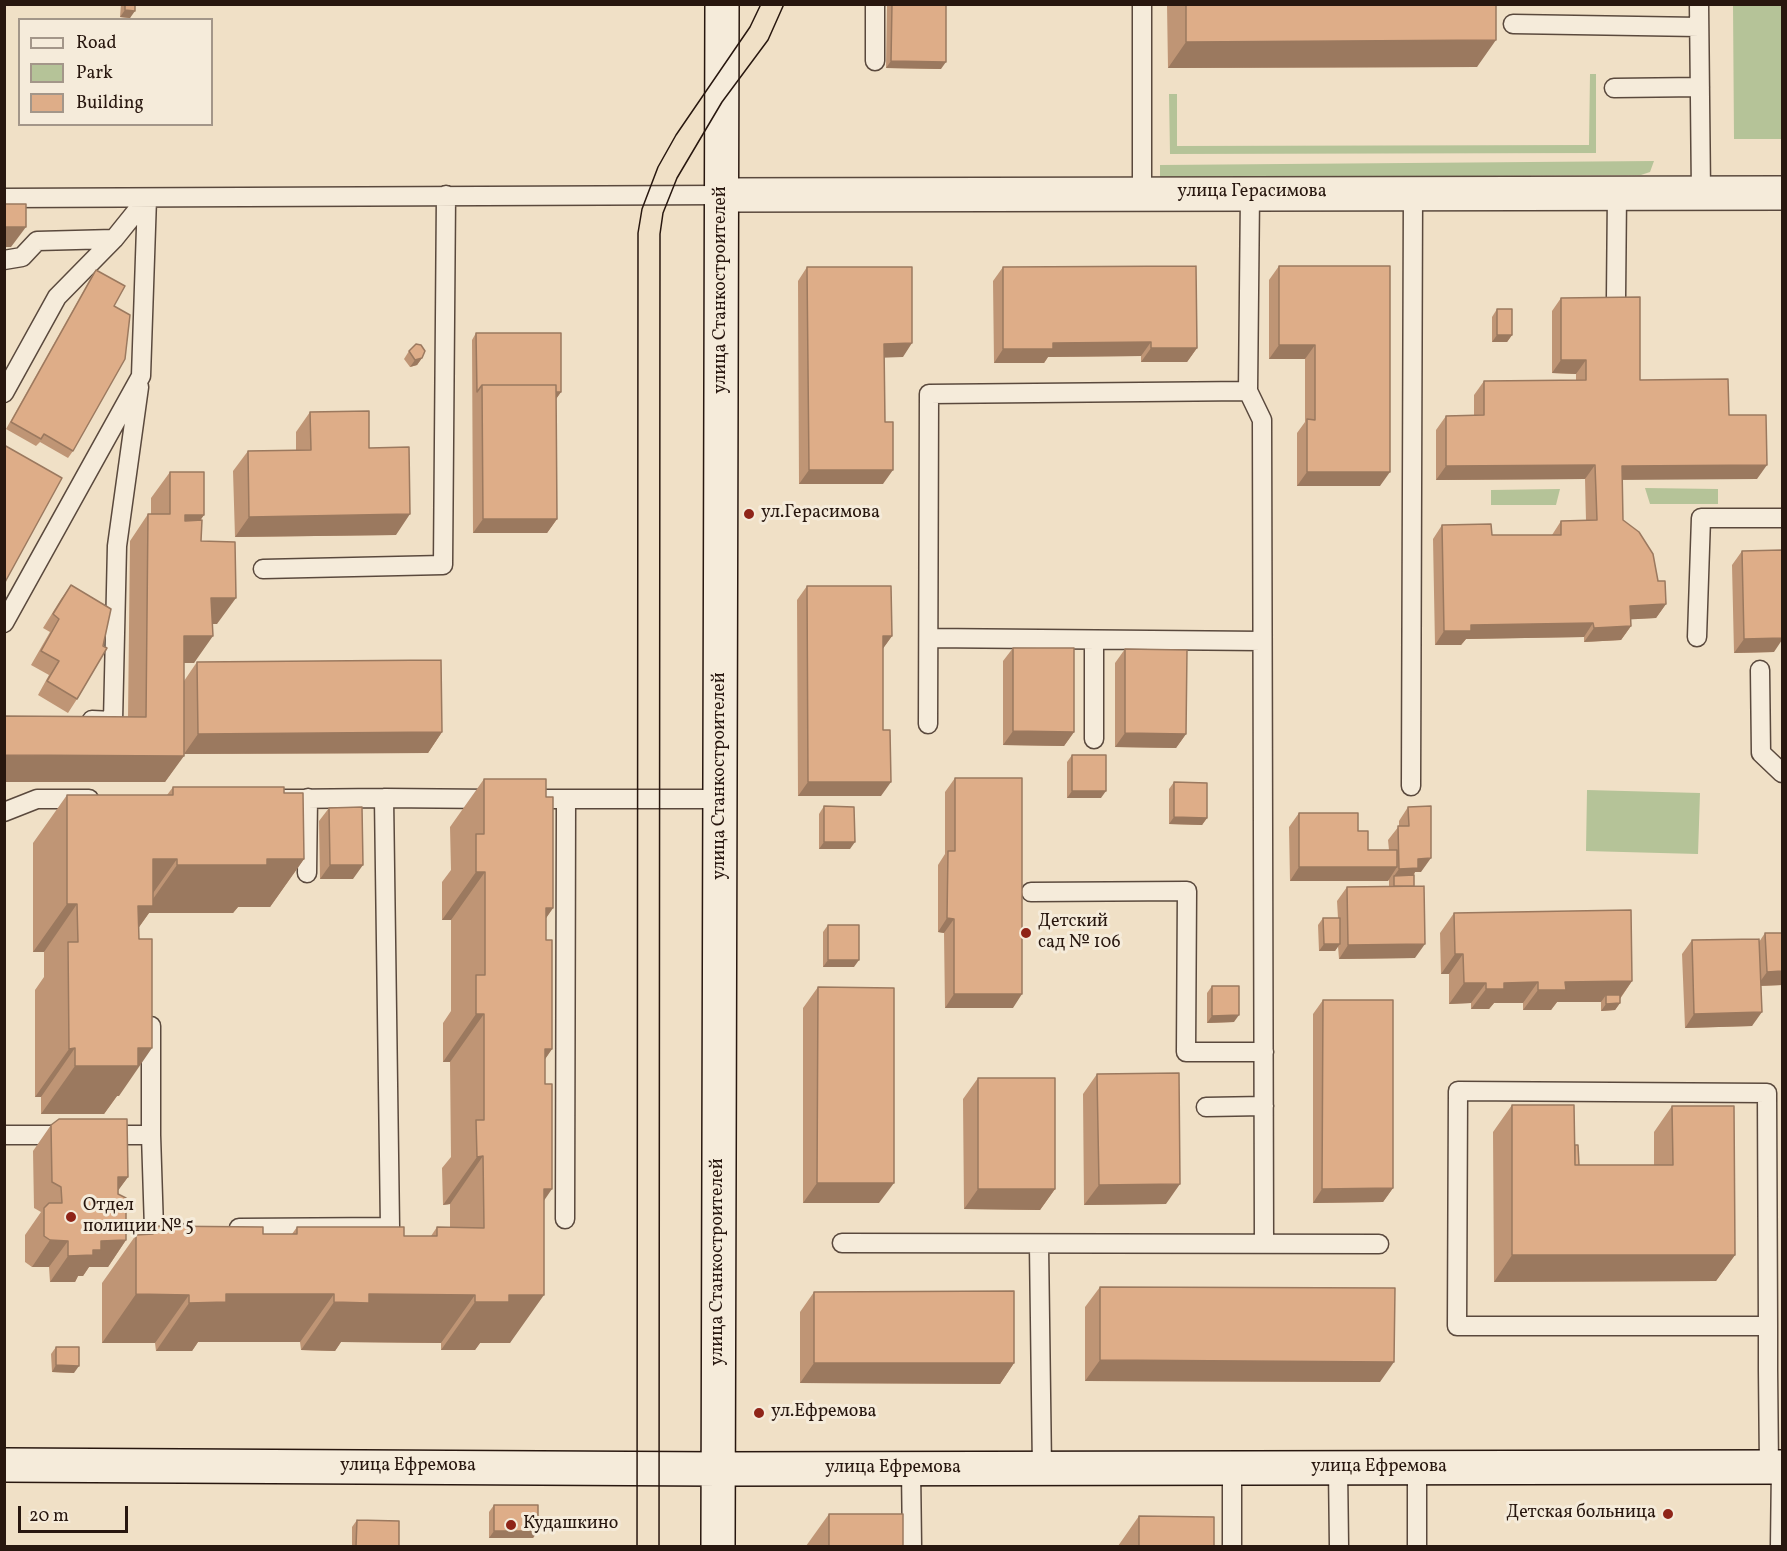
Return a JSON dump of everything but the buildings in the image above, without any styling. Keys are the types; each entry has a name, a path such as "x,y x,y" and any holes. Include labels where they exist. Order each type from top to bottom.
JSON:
{"street":[{"name":"улица Станкостроителей","path":"718,1546 722,4"},
{"name":"улица Герасимова","path":"722,195 1782,193"},
{"name":"улица Ефремова","path":"4,1465 718,1469 1778,1467"}],"lane":[{"path":"875,4 875,61"},
{"path":"1142,4 1142,193"},
{"path":"1699,4 1701,193"},
{"path":"1513,24 1699,27"},
{"path":"1614,88 1700,87"},
{"path":"1411,786 1413,193"},
{"path":"1616,298 1617,193"},
{"path":"1250,194 1248,391 1262,420 1264,1244"},
{"path":"263,569 443,565 446,195"},
{"path":"4,198 722,195"},
{"path":"4,393 57,297 114,239 147,198"},
{"path":"69,720 113,721 117,546 141,376 147,198"},
{"path":"4,260 22,257 37,241 114,239"},
{"path":"4,624 141,376"},
{"path":"928,724 928,394 1248,391"},
{"path":"1697,637 1701,518 1782,518"},
{"path":"928,638 1262,641"},
{"path":"1094,739 1095,640"},
{"path":"1760,670 1761,753 1782,773"},
{"path":"308,798 308,873"},
{"path":"225,1228 390,1227 384,798"},
{"path":"4,812 37,799 107,799"},
{"path":"257,799 721,799"},
{"path":"565,1219 566,800"},
{"path":"1031,892 1187,891 1186,1052 1264,1052"},
{"path":"152,1010 154,1229 189,1228"},
{"path":"1768,1326 1457,1326 1458,1091 1767,1093 1768,1326 1778,1467 1780,1546"},
{"path":"1206,1107 1264,1106"},
{"path":"4,1136 152,1135"},
{"path":"842,1243 1379,1244"},
{"path":"1039,1245 1042,1469"},
{"path":"1232,1468 1232,1546"},
{"path":"1338,1468 1339,1546"},
{"path":"1417,1468 1417,1546"},
{"path":"911,1469 912,1546"}],"green space":[{"path":"1733,5 1782,5 1782,139 1734,139"},
{"path":"1590,74 1596,74 1596,153 1170,154 1169,94 1177,94 1177,146 1589,145"},
{"path":"1654,161 1650,172 1641,175 1308,177 1160,186 1160,165"},
{"path":"1645,488 1718,489 1718,504 1650,504"},
{"path":"1560,489 1556,505 1491,505 1491,490"},
{"path":"1587,790 1700,793 1698,854 1586,851"}],"tram line":[{"path":"637,1546 638,233 642,209 658,167 676,135 750,27 761,4"},
{"path":"659,1546 660,234 663,213 677,178 722,102 768,40 784,4"}],"place":[{"name":"ул.Герасимова","path":"749,514"},
{"name":"Детский сад № 106","path":"1026,933"},
{"name":"Отдел полиции № 5","path":"71,1217"},
{"name":"ул.Ефремова","path":"759,1413"},
{"name":"Детская больница","path":"1668,1514"},
{"name":"Кудашкино","path":"511,1525"}]}
